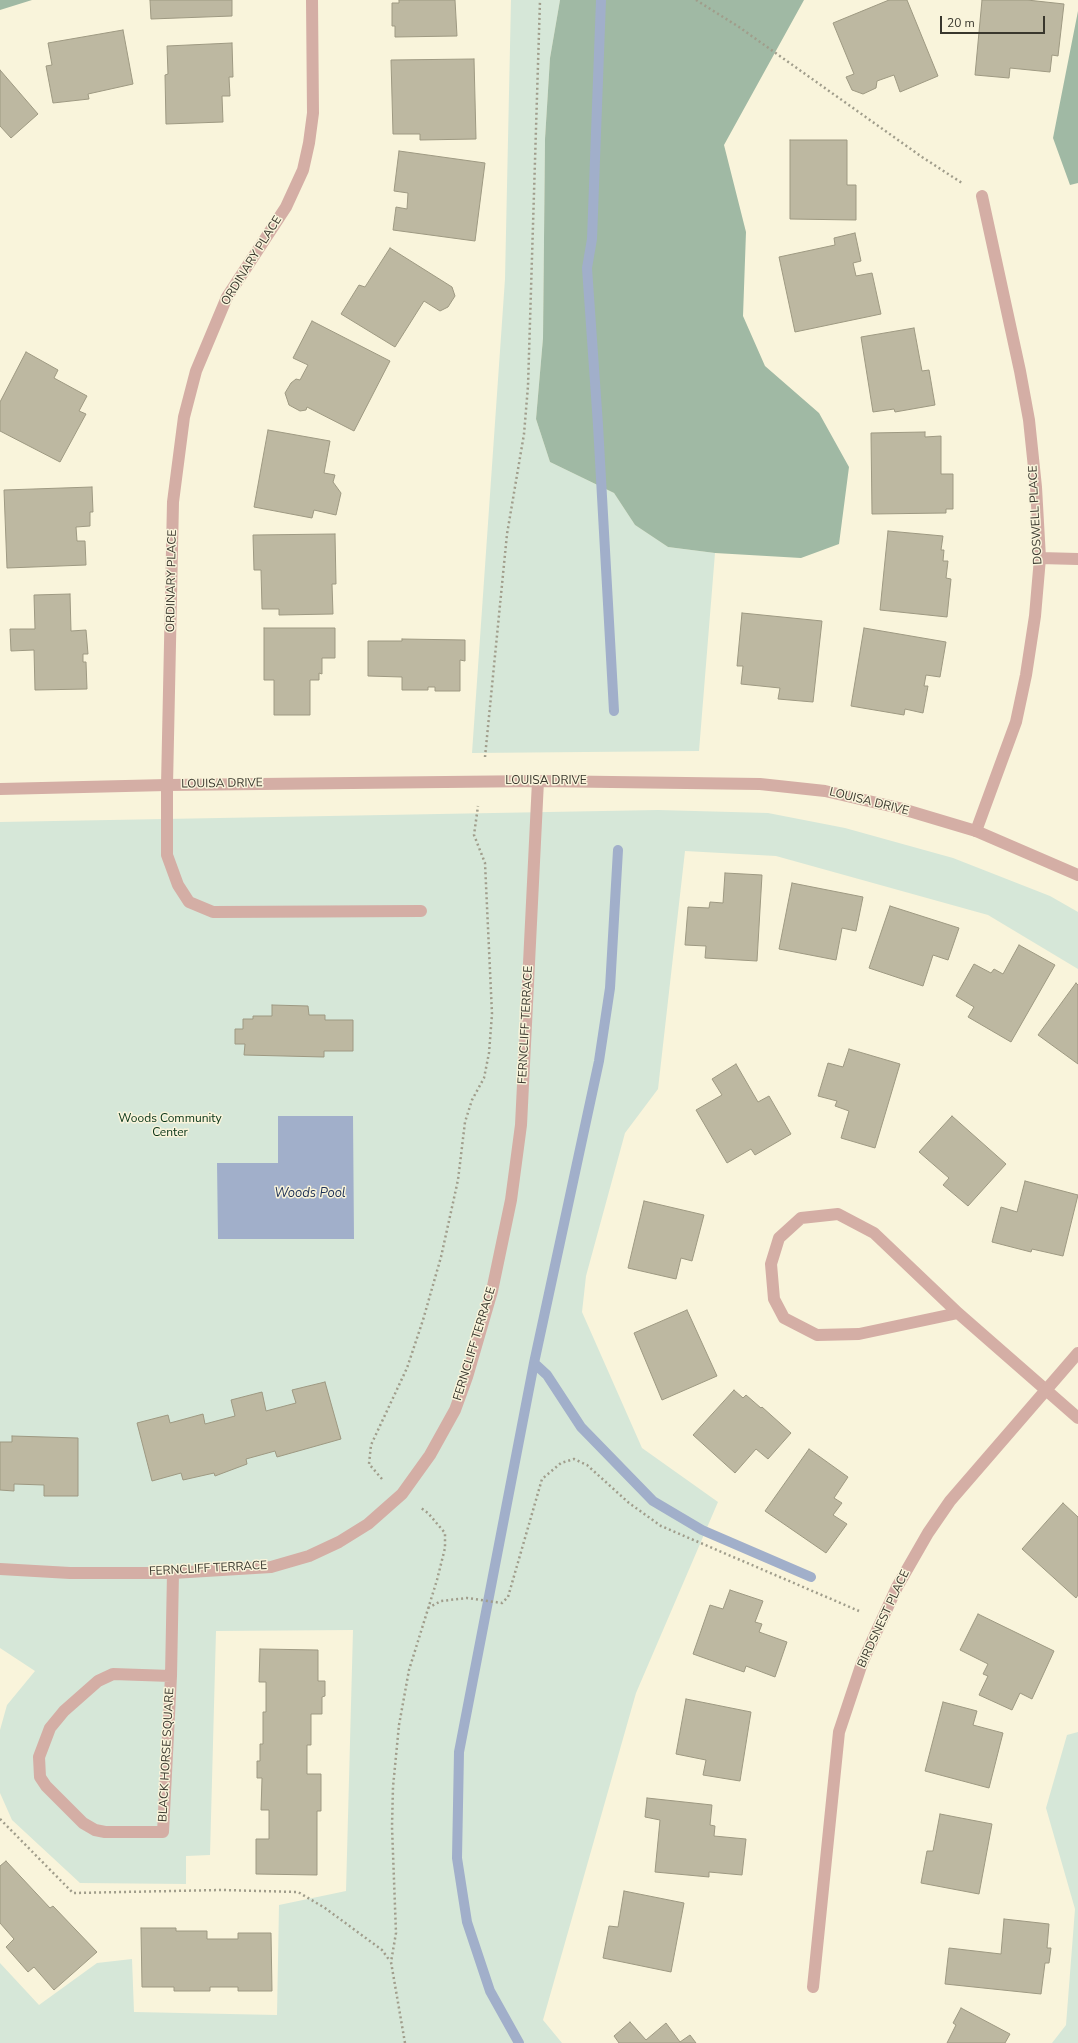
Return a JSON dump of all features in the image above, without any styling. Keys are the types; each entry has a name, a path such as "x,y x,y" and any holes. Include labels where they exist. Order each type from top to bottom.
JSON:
{"street":[{"name":"ORDINARY PLACE","path":"312,0 313,113 310,143 303,170 286,207 228,297 196,371 184,416 173,502 167,855 178,885 189,902 213,912 421,911"},
{"name":"DOSWELL PLACE","path":"976,831 1016,722 1026,675 1040,558 1036,487 1029,420 1020,371 982,196"},
{"path":"1040,558 1078,559"},
{"name":"LOUISA DRIVE","path":"0,789 167,785 482,781 760,784 825,791 899,808 976,831 1078,876"},
{"name":"FERNCLIFF TERRACE","path":"0,1569 70,1573 173,1573 271,1566 309,1556 340,1542 368,1524 402,1494 430,1454 455,1410 467,1378 492,1291 511,1200 521,1125 538,781"},
{"path":"958,1313 859,1334 817,1335 784,1318 774,1299 771,1264 779,1238 801,1218 838,1214 874,1233 958,1313 1078,1418"},
{"name":"BIRDSNEST PLACE","path":"813,1987 840,1732 862,1663 880,1621 901,1580 928,1533 950,1500 1078,1353"},
{"name":"BLACK HORSE SQUARE","path":"171,1676 113,1674 98,1681 64,1711 50,1728 39,1757 40,1777 46,1786 83,1823 95,1830 105,1832 163,1832 171,1676 173,1573"}],"path":[{"path":"405,2043 391,1962 396,1933 392,1827 393,1786 399,1725 409,1670 437,1580 445,1548 446,1533 428,1513 379,1476 369,1464 371,1445 407,1368 423,1320 441,1257 458,1180 465,1122 472,1100 484,1078 489,1053 492,1014 485,863 474,834 489,732 507,534 524,434 528,386 540,0"},
{"path":"696,0 739,27 922,157 982,196"},
{"path":"428,1609 441,1600 467,1598 502,1603 508,1598 542,1479 561,1463 574,1459 587,1465 629,1503 661,1526 880,1621"},
{"path":"0,1819 73,1893 222,1890 298,1892 325,1908 382,1950 391,1962"}],"green space":[{"path":"0,0 32,0 0,10"},
{"path":"511,0 560,0 550,58 545,139 543,338 536,419 550,462 614,493 635,525 668,547 715,553 699,751 472,753 505,279"},
{"path":"560,0 804,0 724,145 746,232 743,316 765,366 819,413 849,467 839,544 801,558 715,553 668,547 635,525 614,493 550,462 536,419 543,338 545,139 550,58"},
{"path":"1078,11 1078,183 1070,185 1053,138"},
{"name":"Woods Community Center","path":"658,810 768,813 845,828 953,858 1050,896 1078,912 1078,969 988,915 776,856 685,851 658,1089 625,1133 586,1276 582,1312 642,1448 718,1502 636,1693 543,2020 562,2043 0,2043 0,1963 39,2005 97,1963 132,1959 134,2012 277,2015 279,1905 346,1891 353,1630 216,1631 210,1855 186,1856 186,1884 80,1883 12,1820 0,1793 0,1730 7,1705 35,1671 0,1648 0,822"},
{"path":"1078,1732 1078,2043 1052,2043 1066,2025 1075,1909 1046,1808 1067,1735"}],"water":[{"name":"Woods Pool","path":"278,1116 353,1116 354,1239 218,1239 217,1163 278,1163"}],"building":[{"path":"150,0 232,0 232,16 151,19"},
{"path":"399,0 455,0 457,36 395,37 395,26 392,26 392,3 399,3"},
{"path":"889,0 907,0 938,76 900,92 894,75 877,81 876,88 863,94 852,90 846,77 854,74 833,23"},
{"path":"982,0 1027,0 1064,4 1058,56 1052,55 1050,72 1010,68 1009,78 975,75"},
{"path":"123,30 133,84 88,94 89,99 53,103 46,66 52,65 48,43"},
{"path":"232,43 233,77 229,77 230,96 222,96 223,122 166,124 165,75 168,74 167,46"},
{"path":"474,59 476,139 420,140 420,134 393,134 391,60"},
{"path":"0,70 38,114 11,138 0,126"},
{"path":"790,140 847,140 847,185 856,185 856,220 790,219"},
{"path":"399,151 485,163 475,241 393,230 396,207 407,209 408,193 394,191"},
{"path":"855,233 861,261 853,263 856,276 872,273 881,314 795,332 779,257 835,245 834,238"},
{"path":"390,248 452,287 455,296 448,307 440,311 424,301 395,347 341,314 359,285 365,287"},
{"path":"312,321 390,361 354,431 307,407 306,410 300,411 289,405 285,393 291,383 296,379 300,380 308,365 293,358"},
{"path":"914,328 922,371 929,370 935,405 895,412 894,409 873,412 861,337"},
{"path":"26,352 58,370 54,378 87,396 79,411 86,414 60,462 0,431 0,402"},
{"path":"268,430 330,441 324,473 335,475 333,482 341,493 336,515 314,510 312,518 254,507"},
{"path":"925,432 925,437 941,436 941,474 953,474 953,509 946,509 946,513 872,514 871,433"},
{"path":"92,487 93,512 90,512 90,526 76,527 77,541 85,541 86,565 7,568 4,490"},
{"path":"888,531 943,536 941,550 944,550 943,561 948,561 946,578 951,579 947,617 880,610"},
{"path":"335,534 336,584 332,584 333,614 279,615 279,609 262,609 261,570 254,570 253,535"},
{"path":"70,594 71,631 86,630 88,654 83,654 83,662 86,662 87,689 35,690 34,650 11,651 10,629 35,629 34,595"},
{"path":"742,613 822,621 813,702 778,699 780,688 741,684 743,666 737,666"},
{"path":"264,628 335,628 335,658 322,658 322,674 319,673 319,680 310,680 310,715 274,715 274,680 264,680"},
{"path":"864,628 946,642 940,677 926,675 924,686 928,686 923,713 905,709 904,715 851,706"},
{"path":"402,639 465,640 465,661 460,660 460,691 435,691 435,687 428,687 428,690 402,690 402,677 368,676 368,641 402,641"},
{"path":"725,873 762,875 757,961 705,958 706,946 685,945 688,907 709,908 710,902 723,903"},
{"path":"792,883 863,897 856,931 842,928 836,960 779,949"},
{"path":"890,906 959,928 948,960 933,955 923,986 869,968"},
{"path":"1019,945 1055,965 1011,1042 968,1017 974,1007 956,996 974,964 991,973 994,969 1003,974"},
{"path":"1076,983 1078,985 1078,1064 1038,1035"},
{"path":"272,1005 308,1006 309,1015 325,1015 325,1020 353,1020 353,1051 324,1051 324,1057 244,1055 245,1044 235,1044 235,1029 243,1029 243,1019 253,1019 253,1016 272,1016"},
{"path":"849,1049 900,1064 875,1148 841,1138 849,1111 835,1106 837,1101 818,1096 828,1063 843,1067"},
{"path":"736,1064 758,1102 769,1096 791,1134 755,1155 751,1149 727,1163 696,1110 722,1095 712,1079"},
{"path":"952,1116 1006,1164 968,1206 943,1185 949,1178 919,1152"},
{"path":"1025,1181 1078,1195 1063,1256 1032,1249 1031,1252 992,1242 1001,1207 1017,1212"},
{"path":"644,1201 704,1215 692,1261 681,1258 676,1279 628,1268"},
{"path":"687,1310 717,1376 662,1400 634,1333"},
{"path":"325,1382 341,1439 277,1457 275,1451 246,1459 247,1464 215,1476 214,1473 183,1480 181,1473 152,1481 137,1423 168,1415 170,1423 203,1414 205,1424 235,1416 231,1400 262,1392 266,1411 296,1403 292,1390"},
{"path":"734,1390 743,1398 746,1395 761,1408 762,1407 791,1433 768,1459 756,1449 735,1473 693,1435"},
{"path":"12,1436 78,1438 78,1496 44,1496 44,1485 14,1484 14,1491 0,1490 0,1442 12,1442"},
{"path":"809,1449 848,1477 834,1498 842,1503 833,1515 847,1524 826,1553 765,1511"},
{"path":"1063,1503 1078,1517 1078,1595 1076,1598 1022,1549"},
{"path":"730,1590 763,1601 755,1622 762,1624 759,1632 787,1642 775,1677 746,1666 744,1672 693,1654 710,1605 723,1609"},
{"path":"978,1614 1054,1651 1032,1699 1020,1693 1012,1710 979,1695 988,1676 983,1674 988,1664 960,1650"},
{"path":"260,1649 318,1650 318,1681 325,1681 325,1696 322,1697 322,1714 311,1714 311,1745 307,1745 307,1774 321,1774 321,1811 317,1811 317,1875 256,1874 256,1839 269,1839 269,1810 261,1810 262,1778 257,1778 257,1761 260,1761 260,1744 263,1744 263,1712 266,1712 266,1682 259,1682"},
{"path":"686,1699 751,1712 740,1781 703,1775 706,1760 676,1754"},
{"path":"943,1702 977,1711 973,1725 1003,1733 989,1788 925,1771"},
{"path":"647,1798 712,1805 710,1825 715,1826 714,1836 746,1839 742,1875 709,1872 709,1877 655,1872 660,1820 645,1817"},
{"path":"940,1814 992,1824 979,1894 921,1883 927,1851 933,1851"},
{"path":"6,1861 50,1908 53,1906 97,1952 54,1990 34,1967 28,1972 6,1947 14,1939 0,1923 0,1866"},
{"path":"624,1891 684,1903 671,1972 603,1958 609,1926 618,1927"},
{"path":"1004,1919 1049,1924 1047,1948 1051,1948 1049,1963 1045,1963 1041,1994 945,1984 949,1948 1001,1954"},
{"path":"141,1928 176,1928 176,1931 207,1931 207,1939 238,1939 238,1933 271,1933 272,1991 238,1991 238,1987 210,1987 210,1991 174,1991 174,1987 142,1987"},
{"path":"961,2008 1010,2034 1005,2043 947,2043 956,2025 953,2023"},
{"path":"630,2022 646,2040 666,2023 680,2042 690,2035 696,2043 619,2043 614,2036"}],"waterway":[{"path":"601,0 592,239 587,268 598,425 614,711"},
{"path":"519,2043 490,1991 467,1922 457,1858 459,1752 534,1363 599,1061 610,988 618,850"},
{"path":"534,1363 547,1375 581,1427 653,1501 702,1530 811,1577"}]}
